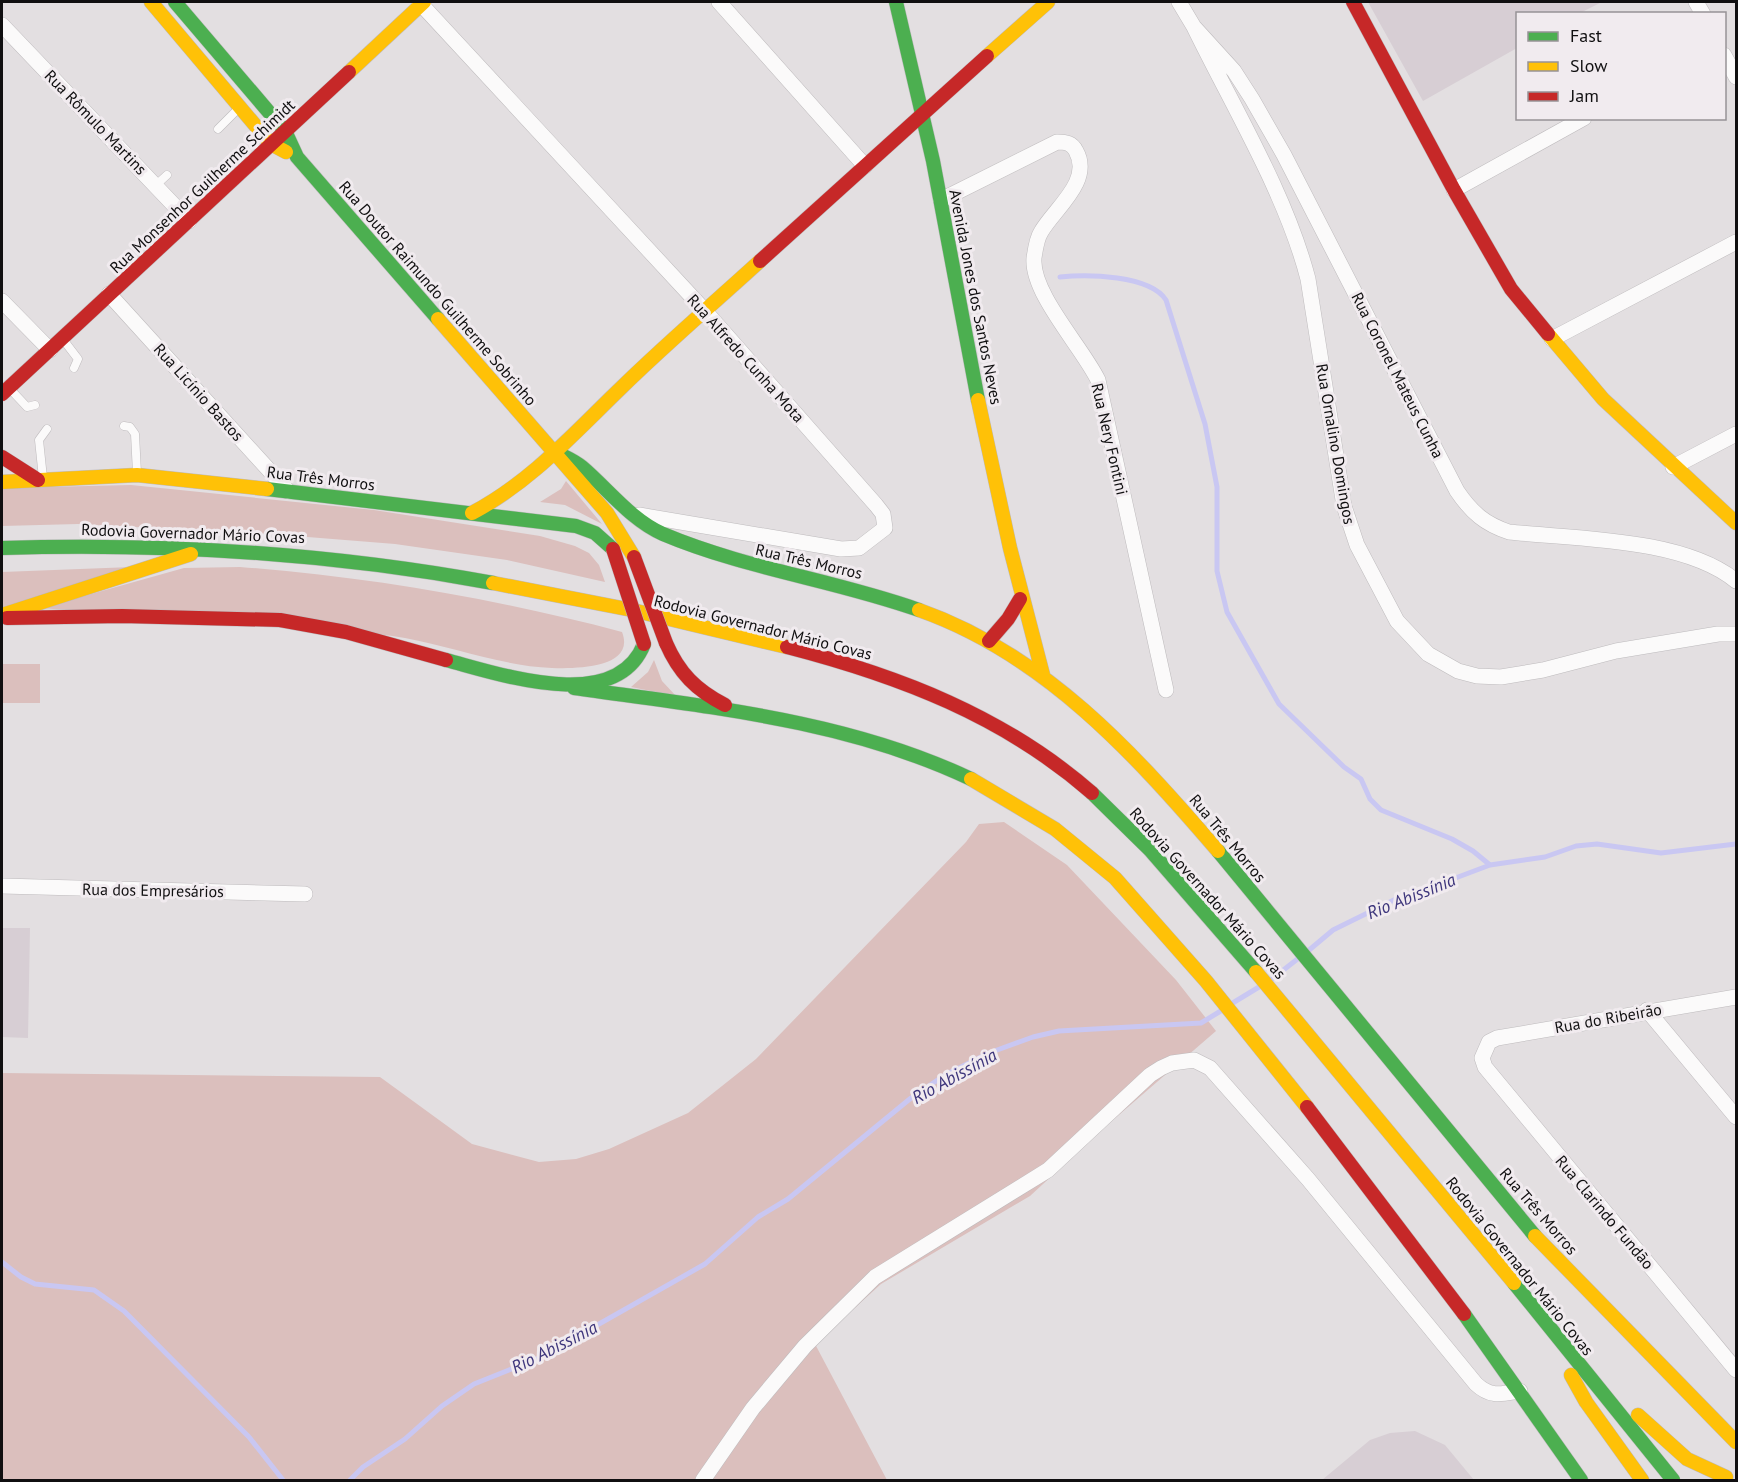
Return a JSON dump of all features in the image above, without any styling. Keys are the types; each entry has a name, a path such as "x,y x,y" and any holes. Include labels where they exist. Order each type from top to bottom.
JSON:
{"main road":[{"path":"151,2 271,144"},
{"name":"Rua Doutor Raimundo Guilherme Sobrinho","path":"175,2 285,131 297,157 616,523 634,557 673,662 687,682 697,690 744,715"},
{"name":"Rua Monsenhor Guilherme Schimidt","path":"5,391 422,2"},
{"name":"Avenida Jones dos Santos Neves","path":"896,2 922,112 1020,599 1043,675"},
{"path":"472,513 507,494 922,112 1048,2"},
{"path":"1353,2 1454,190 1511,289 1603,399 1673,467 1737,523"},
{"name":"Rua Doutor Raimundo Guilherme Sobrinho","path":"271,144 297,157"},
{"name":"Rua Três Morros","path":"554,451 580,465 633,514 661,533 703,550 751,565 869,592 925,612 989,641 1043,675 1126,747 1172,797 1536,1237 1737,1442"},
{"path":"2,457 40,480"},
{"name":"Rua Três Morros","path":"2,482 137,475 288,490 576,526 595,533 613,549 644,644 638,659 615,677 566,687"},
{"path":"2,540 57,545"},
{"name":"Rodovia Governador Mário Covas","path":"2,548 57,545 212,547 332,557 446,572 678,620 830,657 900,680 999,725 1041,752 1086,786 1145,843 1287,1008 1673,1480"},
{"path":"2,617 212,547"},
{"path":"989,641 1008,619 1020,599"},
{"name":"Rua Três Morros","path":"2,617 122,616 280,620 346,632 488,671 566,687 830,729 908,753 956,772 1017,804 1072,841 1110,872 1187,959 1371,1185 1520,1391 1581,1480"},
{"path":"1547,1325 1578,1389 1642,1480"},
{"path":"1603,1393 1631,1409 1687,1459 1731,1478"},
{"path":"1708,1480 1731,1478"}],"street":[{"name":"Rua Alfredo Cunha Mota","path":"422,2 705,311 876,505 883,514 885,528 859,548 841,549 633,514"},
{"path":"719,2 865,165"},
{"name":"Rua Coronel Mateus Cunha","path":"1179,2 1194,27 1234,71 1252,99 1284,155 1458,491 1471,511 1488,525 1509,532 1665,549 1695,557 1737,581"},
{"name":"Rua Rômulo Martins","path":"2,25 161,180 189,221"},
{"name":"Rua Ornalino Domingos","path":"1194,27 1300,247 1310,291 1344,506 1357,545 1397,621 1428,654 1458,671 1477,676 1501,677 1544,670 1616,651 1718,634 1737,634"},
{"path":"1726,57 1737,77"},
{"path":"1454,190 1580,120"},
{"name":"Rua Nery Fontini","path":"940,200 1057,142 1067,142 1074,146 1079,156 1077,180 1070,194 1041,232 1034,257 1034,272 1046,298 1089,362 1098,380 1166,690"},
{"path":"1552,339 1737,242"},
{"name":"Rua Licínio Bastos","path":"109,294 288,490"},
{"path":"2,301 50,350"},
{"path":"1673,467 1737,434"},
{"name":"Rua dos Empresários","path":"2,886 305,894"},
{"name":"Rua do Ribeirão","path":"1484,1049 1489,1042 1497,1038 1647,1010 1737,997"},
{"path":"1647,1010 1737,1117"},
{"name":"Rua Clarindo Fundão","path":"1484,1049 1482,1058 1485,1067 1737,1370"},
{"path":"703,1480 753,1408 805,1346 875,1277 1047,1170 1150,1075 1172,1063 1184,1061 1194,1060 1210,1068 1308,1179 1476,1384 1485,1392 1493,1395 1520,1391"}],"lane":[{"path":"218,129 239,107"},
{"path":"62,338 77,357 74,368"},
{"path":"5,391 27,407 35,405"},
{"path":"124,426 130,427 135,434 137,475"},
{"path":"40,480 39,440 47,429"}],"shaded area":[{"path":"1368,2 1602,2 1582,12 1516,12 1516,49 1423,101"},
{"path":"566,481 602,524 565,505 540,502 561,489"},
{"path":"131,485 374,510 540,536 575,546 589,553 599,565 605,582 507,560 395,544 270,534 78,524 2,526 2,488"},
{"path":"158,566 2,610 2,572"},
{"path":"240,567 385,583 528,609 622,632 624,644 620,653 602,664 575,668 533,667 391,636 41,608 184,568"},
{"path":"654,660 662,681 676,696 631,687 648,672"},
{"path":"2,664 40,664 40,703 2,703"},
{"path":"1004,822 1067,865 1176,980 1216,1031 1106,1126 1030,1196 881,1284 815,1344 887,1480 2,1480 2,1073 380,1077 472,1144 539,1162 576,1159 609,1149 688,1113 756,1059 966,842 979,824"},
{"path":"2,928 30,928 28,1038 2,1037"},
{"path":"1415,1431 1445,1445 1474,1480 1322,1480 1370,1440 1390,1433"}],"waterway":[{"path":"1060,277 1101,276 1133,281 1146,285 1166,300 1205,424 1217,487 1217,571 1227,612 1279,704 1344,767 1361,779 1370,799 1381,810 1452,839 1473,851 1490,865"},
{"name":"Rio Abissínia","path":"1308,951 1333,930 1402,896 1490,865 1545,857 1576,846 1597,844 1661,853 1736,844"},
{"name":"Rio Abissínia","path":"1272,979 1300,957"},
{"name":"Rio Abissínia","path":"1231,1004 1259,987"},
{"name":"Rio Abissínia","path":"350,1480 363,1467 405,1439 442,1406 474,1384 539,1358 705,1264 758,1217 788,1199 911,1098 945,1075 989,1053 1033,1037 1059,1031 1201,1023 1224,1009"},
{"path":"2,1262 21,1277 35,1284 94,1290 124,1311 249,1437 283,1480"}],"traffic: fast":[{"path":"175,2 285,131 297,157 438,319"},
{"path":"896,2 933,161 978,400"},
{"path":"554,451 579,465 640,521 663,534 758,566 855,590 919,610"},
{"path":"267,489 576,526 595,533 613,549"},
{"path":"2,548 125,547 248,552 371,564 493,583"},
{"path":"446,660 525,680 555,684 583,684 609,678 630,666 644,644"},
{"path":"574,688 726,710 826,729 924,759 971,779"},
{"path":"1092,793 1150,850 1256,972"},
{"path":"1218,851 1535,1236"},
{"path":"1514,1283 1673,1480"},
{"path":"1464,1314 1581,1480"}],"traffic: slow":[{"path":"151,2 271,144 286,152"},
{"path":"349,72 424,2"},
{"path":"987,56 1048,2"},
{"path":"472,513 514,487 533,472 656,355 760,261"},
{"path":"438,319 607,513 634,557"},
{"path":"1548,334 1603,399 1736,523"},
{"path":"978,400 1010,548 1043,675"},
{"path":"2,482 137,475 267,489"},
{"path":"2,615 191,554"},
{"path":"493,583 632,610 787,647"},
{"path":"919,610 964,629 1006,652 1046,679 1119,743 1218,851"},
{"path":"971,779 1055,829 1115,878 1206,981 1307,1107"},
{"path":"1256,972 1514,1283"},
{"path":"1535,1236 1736,1442"},
{"path":"1571,1375 1586,1402 1642,1480"},
{"path":"1638,1415 1687,1459 1726,1477"}],"traffic: jam":[{"path":"1353,2 1454,190 1511,289 1548,334"},
{"path":"760,261 987,56"},
{"path":"2,394 349,72"},
{"path":"2,457 38,480"},
{"path":"613,549 644,644"},
{"path":"634,557 666,643"},
{"path":"989,641 1008,619 1020,599"},
{"path":"7,618 122,616 280,620 346,632 446,660"},
{"path":"666,643 690,680 705,693 725,705"},
{"path":"787,647 870,671 948,702 1023,742 1092,793"},
{"path":"1307,1107 1464,1314"}]}
